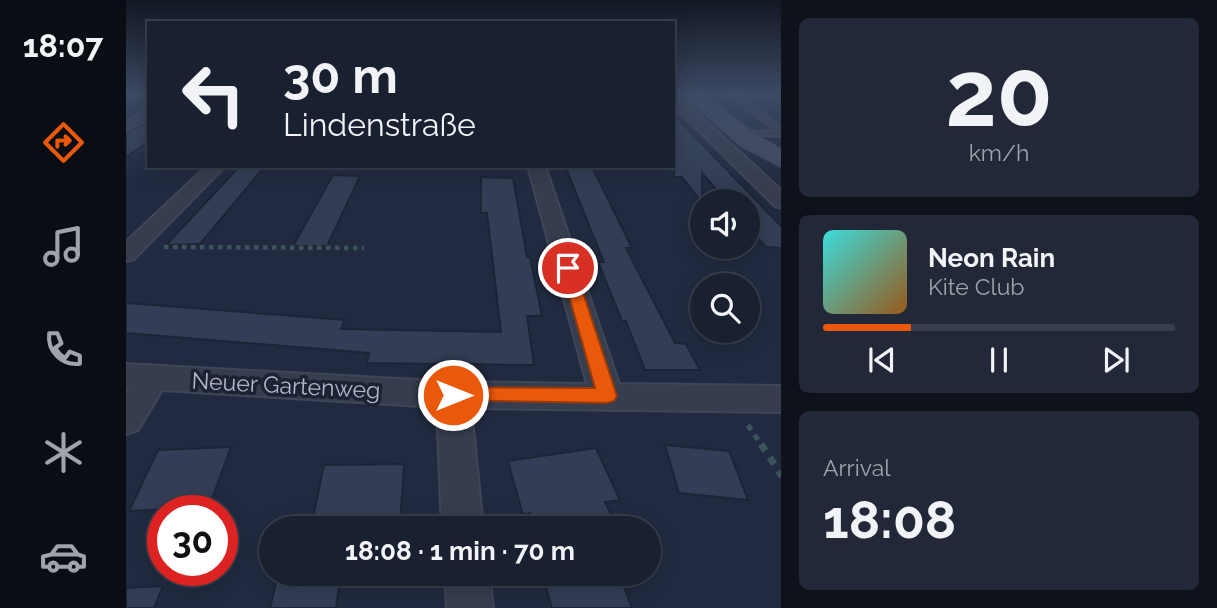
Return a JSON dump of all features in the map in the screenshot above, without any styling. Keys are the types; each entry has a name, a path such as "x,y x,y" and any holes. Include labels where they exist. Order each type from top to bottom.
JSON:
{"street":[{"path":"699,123 781,202"},
{"path":"728,123 781,160"},
{"path":"126,254 215,168"},
{"path":"537,168 607,396"},
{"path":"126,420 139,377"},
{"name":"Neuer Gartenweg","path":"139,377 453,395 781,399"},
{"path":"453,395 462,516"},
{"path":"468,586 470,608"}],"lane":[{"path":"740,133 781,133"}],"path":[{"path":"152,250 166,247 364,248"},
{"path":"730,398 781,476"}],"building":[{"path":"147,123 147,142 126,157 126,133"},
{"path":"675,123 682,123 745,189 716,189 702,173 702,189 691,189 682,177 674,177"},
{"path":"238,168 263,168 200,244 166,245"},
{"path":"566,168 592,168 632,248 626,248 675,343 686,344 700,370 645,370 626,321 622,321 598,262 604,262"},
{"path":"333,175 360,176 327,246 293,246"},
{"path":"481,177 513,178 527,257 530,257 542,316 527,316 534,365 367,363 369,353 126,333 126,303 345,320 341,329 501,332 487,213 481,213"},
{"path":"760,204 781,226 781,248 766,247 760,240"},
{"path":"665,445 729,451 748,500 679,493"},
{"path":"231,447 213,495 147,495 147,510 129,511 158,450"},
{"path":"596,448 620,500 605,502 612,516 523,515 508,461"},
{"path":"404,464 401,516 313,516 324,465"},
{"path":"163,586 154,608 126,608 126,588"},
{"path":"275,586 339,586 336,608 270,608"},
{"path":"546,586 624,586 632,608 552,608"}],"route":[{"path":"453,395 607,396 568,268"}]}
